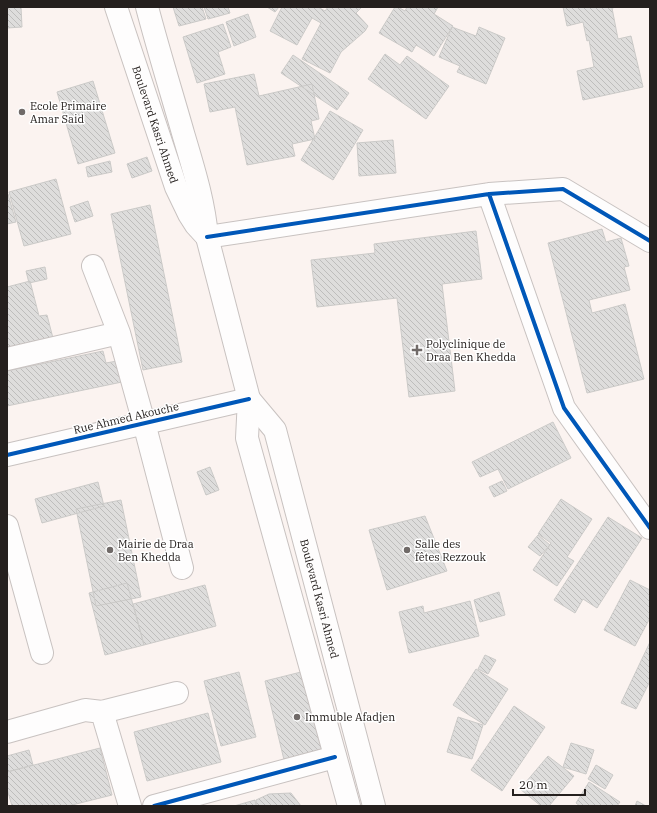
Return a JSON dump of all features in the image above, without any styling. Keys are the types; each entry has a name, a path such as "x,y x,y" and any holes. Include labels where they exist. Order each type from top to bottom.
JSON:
{"street":[{"name":"Boulevard Kasri Ahmed","path":"116,7 176,187 189,214 196,225 207,237"},
{"name":"Boulevard Kasri Ahmed","path":"147,7 154,36 196,178 206,222 207,237 249,399 247,438 349,806"},
{"path":"207,237 489,194 563,189 650,241"},
{"path":"489,194 564,408 650,528"},
{"path":"93,266 119,333 182,568"},
{"path":"7,359 119,333"},
{"name":"Boulevard Kasri Ahmed","path":"249,399 275,430 374,806"},
{"name":"Rue Ahmed Akouche","path":"7,455 249,399"},
{"path":"7,526 42,653"},
{"path":"7,732 85,710 102,712 178,694"},
{"path":"102,712 130,806"},
{"path":"154,806 336,757"}],"building":[{"path":"7,7 21,7 22,27 7,28"},
{"path":"173,7 202,7 206,19 179,26"},
{"path":"204,7 228,7 230,13 208,19"},
{"path":"267,7 279,7 275,12"},
{"path":"282,7 318,7 325,11 328,7 362,7 356,13 368,26 365,31 341,52 330,73 302,59 321,23 312,18 297,45 270,31"},
{"path":"395,7 405,11 407,7 438,7 434,14 453,26 434,56 416,45 412,52 379,33"},
{"path":"563,7 617,7 612,8 618,39 631,36 643,87 583,100 577,71 594,67 589,40 587,41 583,22 567,26"},
{"path":"248,14 256,37 234,46 226,22"},
{"path":"223,24 231,47 218,52 225,74 197,83 183,37"},
{"path":"452,27 476,36 479,27 505,38 486,84 457,72 460,66 439,57"},
{"path":"385,54 400,65 407,56 449,86 426,119 368,79"},
{"path":"293,55 349,93 337,110 281,73"},
{"path":"254,74 259,96 312,84 319,119 311,121 315,139 292,144 295,156 247,165 235,107 210,112 204,84"},
{"path":"93,81 115,153 78,164 57,92"},
{"path":"330,111 363,130 333,180 301,160"},
{"path":"393,140 396,173 359,176 357,143"},
{"path":"147,157 152,171 132,178 127,164"},
{"path":"110,161 112,172 88,177 86,167"},
{"path":"56,179 71,234 24,246 9,192"},
{"path":"7,194 16,222 7,224"},
{"path":"88,201 93,216 75,222 70,207"},
{"path":"150,205 182,362 143,370 111,214"},
{"path":"602,229 606,242 621,238 629,266 624,267 630,290 589,300 592,313 625,304 644,379 587,393 548,243"},
{"path":"476,231 482,279 442,284 455,391 409,397 397,298 317,307 311,260 375,253 374,244"},
{"path":"45,267 47,279 29,283 26,271"},
{"path":"30,281 39,316 47,315 54,342 7,354 7,287"},
{"path":"103,351 106,363 117,361 122,382 7,406 7,371"},
{"path":"553,422 571,458 508,489 498,469 480,477 472,462"},
{"path":"210,467 219,490 206,495 197,472"},
{"path":"502,481 507,491 494,497 489,487"},
{"path":"98,482 104,506 42,523 35,499"},
{"path":"561,499 592,519 567,557 574,561 557,586 533,570 551,543 538,534"},
{"path":"121,500 141,597 96,606 76,509"},
{"name":"Salle des fêtes Rezzouk","path":"425,516 447,571 387,590 369,530"},
{"path":"608,517 642,538 597,608 583,599 575,613 554,600"},
{"path":"538,535 550,545 540,556 528,547"},
{"path":"630,580 650,590 650,618 635,646 604,630"},
{"path":"127,583 144,645 105,655 89,593"},
{"path":"205,585 216,626 144,645 133,604"},
{"path":"499,592 505,615 480,622 474,600"},
{"path":"470,601 479,636 409,653 399,612 423,606 424,613"},
{"path":"650,642 650,681 636,709 621,703"},
{"path":"485,655 496,660 488,674 478,669"},
{"path":"476,669 508,689 485,725 453,705"},
{"name":"Immuble Afadjen","path":"309,670 330,754 285,764 265,681"},
{"path":"239,672 256,737 221,746 204,681"},
{"path":"514,706 545,727 502,791 471,770"},
{"path":"208,713 221,762 147,781 134,732"},
{"path":"458,717 483,725 472,759 447,752"},
{"path":"571,743 594,750 586,774 563,767"},
{"path":"100,748 112,795 68,806 12,806 7,789 7,772"},
{"path":"29,750 33,765 7,772 7,756"},
{"path":"548,756 574,776 549,806 541,806 520,789"},
{"path":"596,765 613,775 605,789 588,779"},
{"path":"589,782 620,802 617,806 580,806 576,803"},
{"path":"291,793 301,806 257,806 256,800 269,794"},
{"path":"255,800 256,806 234,806"},
{"path":"637,801 646,806 635,806"}],"cycle path":[{"path":"207,237 489,194 563,189 650,241"},
{"path":"489,194 564,408 650,528"},
{"path":"7,455 249,399"},
{"path":"154,806 335,757"}],"place":[{"name":"Ecole Primaire Amar Said","path":"22,112"},
{"name":"Polyclinique de Draa Ben Khedda","path":"417,350"},
{"name":"Mairie de Draa Ben Khedda","path":"110,550"},
{"name":"Salle des fêtes Rezzouk","path":"407,550"},
{"name":"Immuble Afadjen","path":"297,717"}]}
